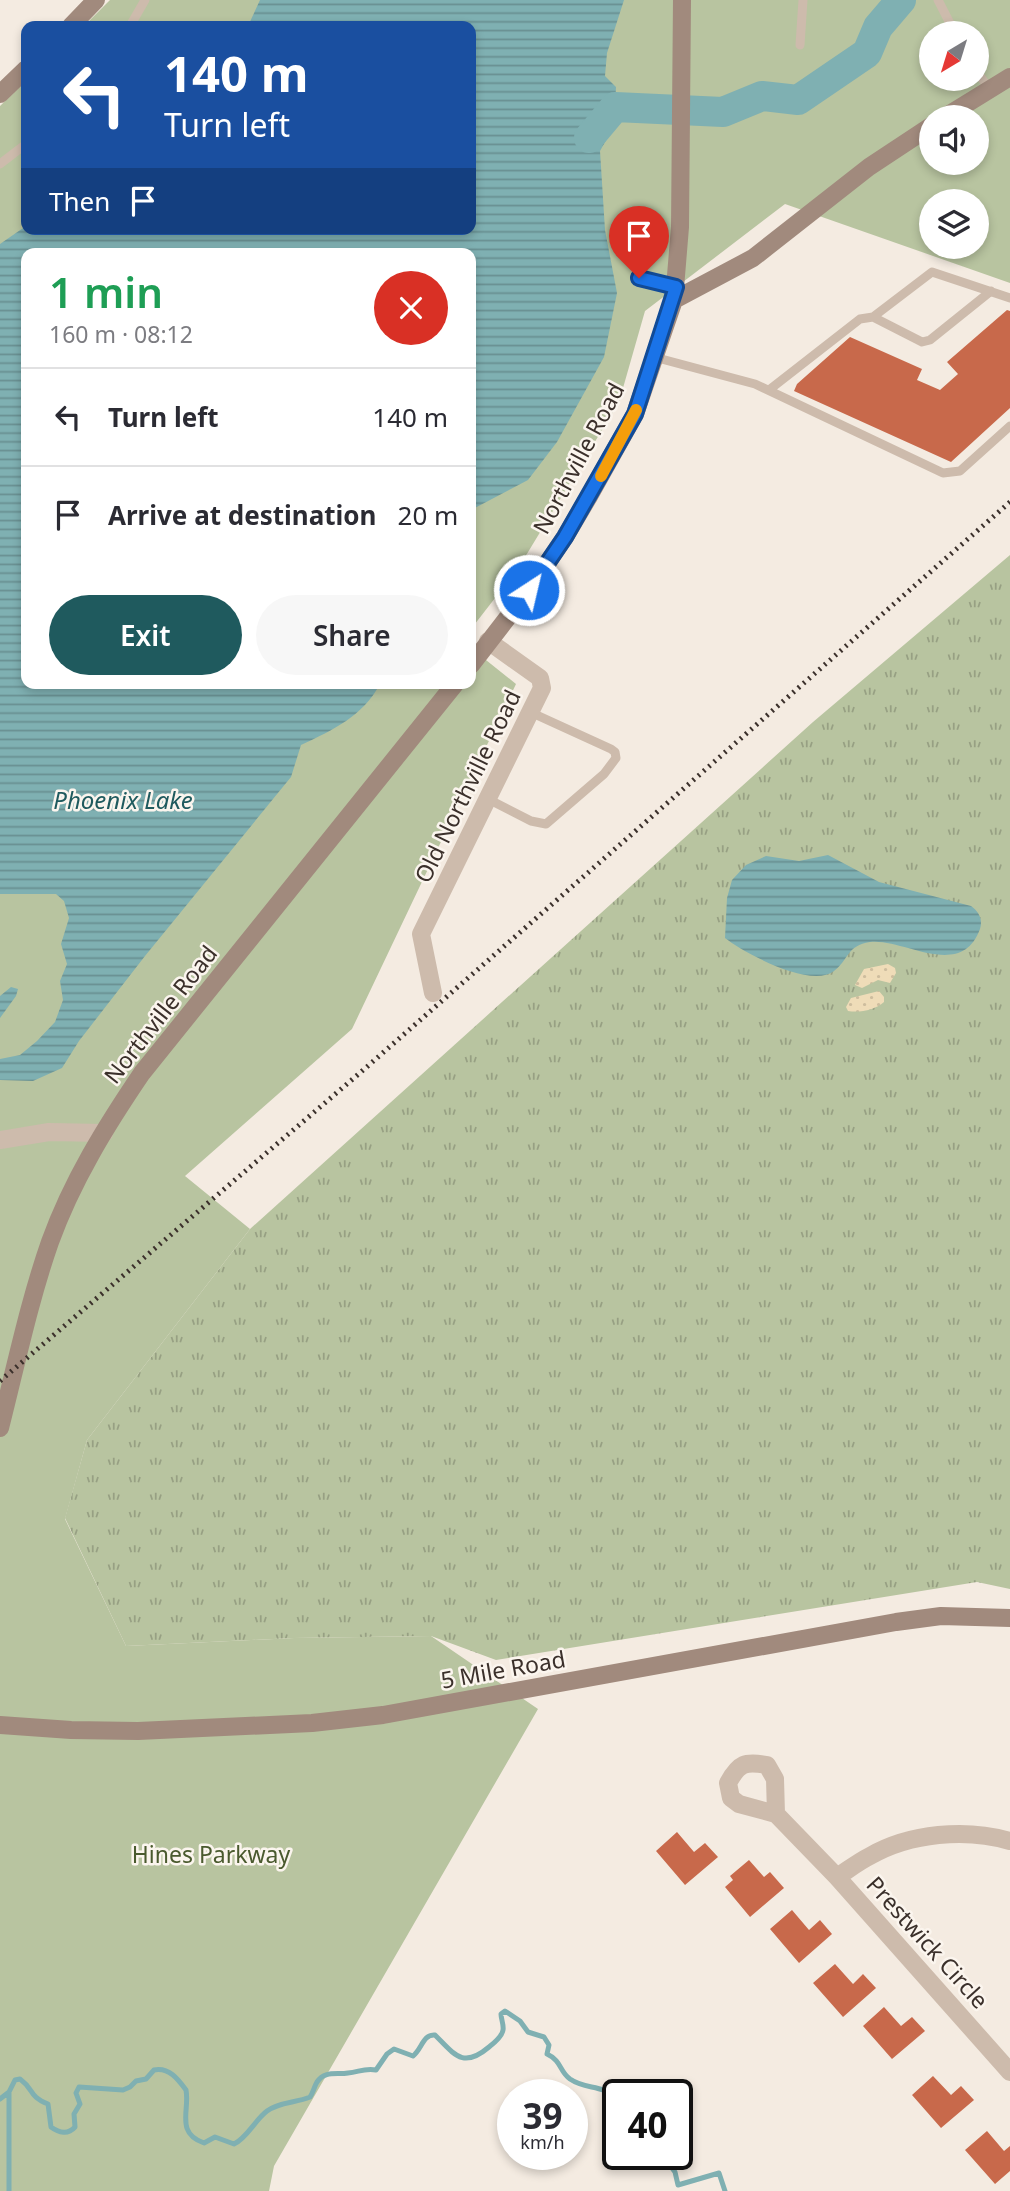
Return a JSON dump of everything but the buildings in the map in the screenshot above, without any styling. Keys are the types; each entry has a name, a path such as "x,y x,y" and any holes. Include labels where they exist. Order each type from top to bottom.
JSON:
{"street":[{"path":"76,21 96,0"},
{"name":"Northville Road","path":"476,658 529,590 589,498 635,414 675,294 680,227 682,0"},
{"path":"0,94 21,74"},
{"path":"965,105 1010,77"},
{"path":"675,294 753,258 869,167 919,134"},
{"name":"Old Northville Road","path":"433,993 421,934 542,688 540,678 488,641"},
{"name":"Northville Road","path":"0,1428 33,1296 51,1241 77,1179 104,1133 142,1073 451,689"},
{"path":"0,1140 49,1132 104,1133"},
{"name":"5 Mile Road","path":"0,1725 138,1731 324,1721 433,1707 896,1622 941,1616 1010,1618"},
{"name":"Prestwick Circle","path":"776,1814 837,1877 1010,2072"},
{"name":"Prestwick Circle","path":"837,1877 870,1855 901,1843 972,1833 1010,1841"}],"lane":[{"path":"133,21 145,0"},
{"path":"800,45 803,0"},
{"path":"938,0 949,21"},
{"path":"0,164 21,148"},
{"path":"631,250 639,278 675,294"},
{"path":"769,390 860,319 873,317 932,272 1010,298"},
{"path":"873,317 922,342 930,340 990,291"},
{"path":"654,357 755,384 943,473 960,471 1010,426"},
{"path":"488,799 537,824 546,824 604,774 616,758 611,749 530,712"}],"green space":[{"name":"Hines Parkway","path":"110,0 1010,0 1010,283 942,259 989,259 989,189 919,189 919,251 785,204 645,311 619,402 519,567 476,623 476,248 21,248 21,689 476,689 476,652 516,684 352,1029 185,1176 250,1229 87,1440 65,1519 126,1646 294,1638 431,1636 538,1709 274,2166 269,2191 0,2191 0,106 21,86 21,235 476,235 476,21 89,21"},
{"path":"1010,555 1010,1589 977,1582 496,1660 431,1636 294,1638 126,1646 65,1518 87,1440 250,1229 813,722"}],"sand":[{"path":"888,964 895,968 896,973 890,983 878,980 862,988 855,985 864,969"},
{"path":"879,991 884,997 884,1002 880,1005 857,1012 848,1011 846,1007 851,998"}],"water":[{"name":"Phoenix Lake","path":"260,0 624,0 607,53 605,76 616,87 614,126 600,151 605,230 617,293 604,357 557,442 528,480 476,507 476,248 21,248 21,689 377,689 365,705 346,721 301,745 291,777 145,956 79,1041 62,1068 33,1081 0,1080 0,1059 20,1055 55,1022 63,1000 60,981 67,964 61,944 69,918 64,901 56,894 0,894 0,244 21,229 21,235 476,235 476,21 250,21"},
{"path":"828,855 879,882 971,906 980,916 980,929 971,944 960,952 946,955 884,942 862,944 852,950 834,971 810,976 762,960 725,938 727,898 732,880 746,865 766,856 799,861"},
{"path":"11,987 18,989 16,996 0,1018 0,996"}],"waterway":[{"path":"589,138 615,107 723,112 762,96 798,100 867,53 878,27 901,0"},
{"path":"0,2099 9,2092 15,2080 20,2079 37,2098 48,2104 51,2127 66,2132 75,2127 74,2114 80,2104 76,2093 79,2087 123,2090 136,2081 146,2079 154,2070 164,2070 176,2078 186,2090 187,2127 195,2139 204,2143 215,2137 234,2144 272,2108 310,2097 320,2078 331,2074 376,2070 394,2049 413,2056 431,2035 435,2035 460,2057 480,2054 501,2035 501,2014 505,2011 520,2021 528,2032 544,2037 549,2045 547,2054 570,2079 602,2090"},
{"path":"9,2093 9,2191"},
{"path":"674,2170 678,2185 719,2173 725,2191"}],"railway":[{"path":"0,1381 361,1072 1010,502"}],"slow traffic":[{"path":"601,476 636,410"}],"route":[{"path":"529,590 589,498 635,414 676,287 639,278"}]}
